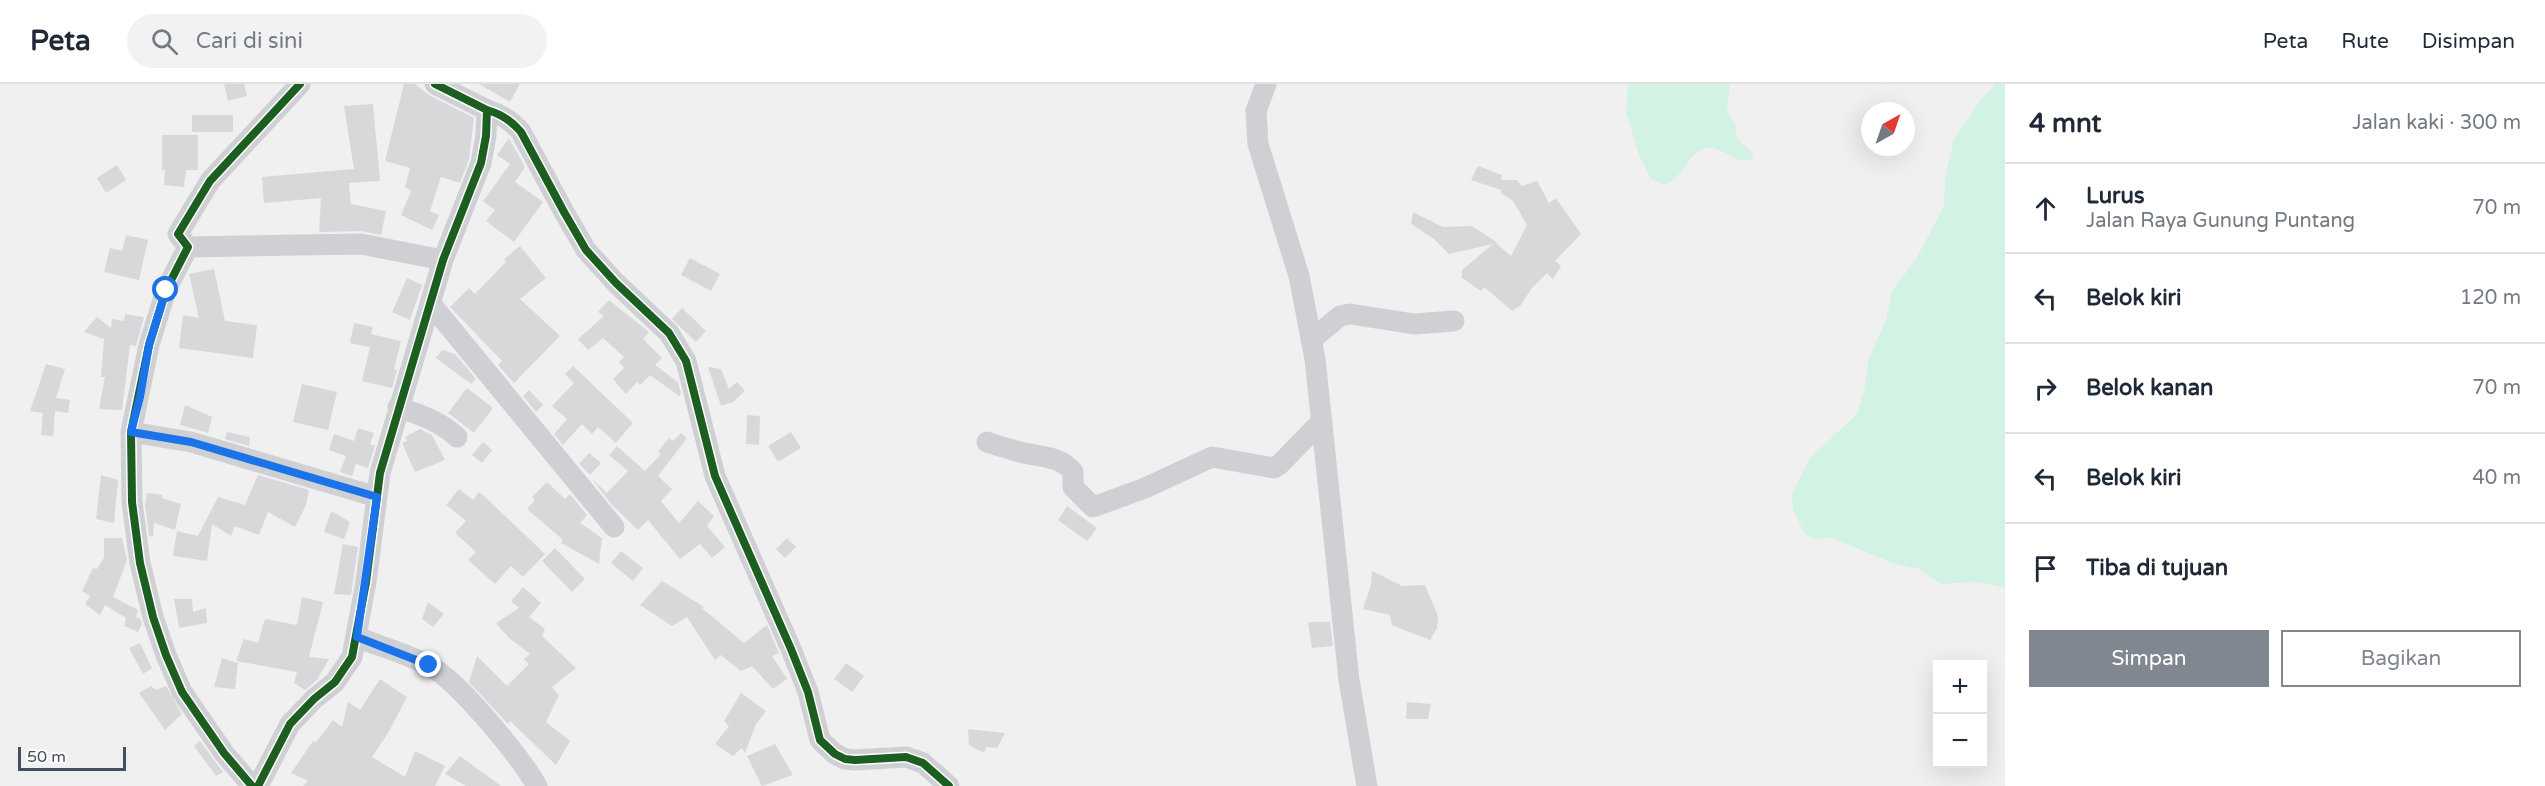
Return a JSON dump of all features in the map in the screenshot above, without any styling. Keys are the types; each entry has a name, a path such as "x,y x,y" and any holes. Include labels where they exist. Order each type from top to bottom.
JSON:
{"street":[{"path":"188,247 178,234 210,181 300,84"},
{"path":"435,84 487,110 499,113 521,132 586,250 616,283 669,333 686,361 715,477 791,649 808,692 820,740 835,754 845,759 906,757 922,763 949,786"},
{"path":"1266,84 1256,111 1258,144 1299,276 1311,340 1322,421 1349,680 1367,786"},
{"path":"258,786 290,724 344,671 352,657 357,637 380,473 443,260 481,163 486,136 487,110"},
{"path":"188,247 361,244 443,260"},
{"path":"188,247 166,290 149,345 131,432 132,502 140,563 153,617 166,655 182,692 224,753 252,786"},
{"path":"430,303 614,526"},
{"path":"1311,340 1340,316 1350,314 1414,324 1454,321"},
{"path":"398,407 435,421 457,437"},
{"path":"987,442 1023,453 1046,455 1068,467 1073,472 1073,487 1093,507 1145,488 1212,457 1274,468 1322,421"},
{"path":"131,432 191,442 377,497"},
{"path":"357,637 429,665 443,675 498,735 537,786"}],"green space":[{"path":"1628,84 1730,84 1727,112 1735,123 1737,139 1752,152 1753,158 1740,160 1708,148 1694,156 1672,181 1664,185 1651,179 1639,155 1626,112"},
{"path":"1995,84 2005,84 2005,588 1974,582 1942,585 1919,569 1892,563 1830,537 1816,540 1804,533 1793,509 1792,495 1809,459 1857,414 1865,388 1868,361 1886,319 1892,291 1916,259 1944,206 1945,179 1954,139 1980,101"}],"building":[{"path":"224,84 244,84 247,96 228,101"},
{"path":"404,84 415,84 429,95 474,118 469,159 460,183 441,177 430,211 439,215 432,230 401,215 411,191 405,187 410,168 385,161"},
{"path":"479,84 520,84 510,102"},
{"path":"373,104 380,181 349,183 351,204 386,211 381,235 361,231 319,232 321,198 264,203 262,177 354,169 344,106"},
{"path":"192,115 233,115 233,132 192,132"},
{"path":"162,135 198,135 198,170 186,170 184,187 164,185"},
{"path":"509,138 525,167 515,182 543,202 514,242 486,221 495,210 483,201 510,164 497,155"},
{"path":"117,165 126,180 106,193 97,178"},
{"path":"1478,166 1502,175 1501,180 1517,180 1522,186 1537,181 1549,203 1556,198 1581,234 1555,261 1561,266 1553,279 1547,273 1531,289 1521,305 1512,311 1484,287 1481,291 1462,278 1462,270 1493,244 1449,254 1434,239 1411,224 1413,212 1443,227 1472,226 1498,243 1496,243 1511,256 1527,225 1513,201 1501,193 1501,190 1471,180"},
{"path":"126,235 148,240 139,280 104,272 110,248 122,251"},
{"path":"520,246 546,278 520,299 560,336 514,383 498,365 502,361 450,307 469,288 475,294 506,262 504,259"},
{"path":"690,258 720,274 711,291 681,275"},
{"path":"214,269 225,321 257,325 253,358 179,348 183,315 199,318 189,274"},
{"path":"407,278 422,285 410,320 392,312"},
{"path":"609,300 649,332 643,339 662,358 655,365 678,382 681,393 679,396 650,375 640,385 637,382 626,394 613,379 624,368 619,362 624,357 603,338 588,350 578,339 604,316 598,312"},
{"path":"682,308 706,331 696,342 672,319"},
{"path":"125,314 144,317 136,346 130,345 122,410 99,409 105,377 101,377 104,339 84,332 97,317 111,328 112,319 124,321"},
{"path":"354,323 373,327 371,334 401,341 392,388 362,381 370,347 350,343"},
{"path":"442,350 455,354 476,379 471,384 436,358"},
{"path":"46,364 65,369 56,398 70,400 68,413 55,411 53,436 41,435 43,413 30,411"},
{"path":"573,366 633,423 616,443 598,427 592,434 582,424 563,445 554,434 567,419 552,406 574,383 565,374"},
{"path":"708,367 721,369 729,389 737,382 745,391 733,402 721,406"},
{"path":"302,384 337,392 328,430 293,422"},
{"path":"467,388 493,408 474,433 448,413"},
{"path":"529,390 543,405 536,412 523,396"},
{"path":"185,405 212,417 208,433 180,425"},
{"path":"747,415 760,416 759,445 746,444"},
{"path":"358,428 374,433 370,444 375,446 368,468 356,464 352,476 340,472 346,456 329,450 334,434 354,441"},
{"path":"420,429 432,435 445,460 415,472 402,443 407,441 405,437"},
{"path":"227,432 250,437 249,446 225,439"},
{"path":"791,432 801,448 778,462 768,446"},
{"path":"681,433 687,438 658,476 672,489 661,501 679,523 698,501 714,516 707,526 725,547 712,558 700,544 680,559 648,520 638,530 613,506 591,478 607,493 628,471 609,455 617,446 645,471 661,454 658,452 669,438 673,441"},
{"path":"483,442 492,450 482,463 472,455"},
{"path":"589,453 601,463 590,475 579,464"},
{"path":"101,475 118,480 114,523 96,519"},
{"path":"258,475 309,490 306,505 295,527 268,512 259,535 235,526 231,536 212,524 207,561 173,556 177,531 198,536 218,497 245,505"},
{"path":"547,482 565,499 570,494 587,515 580,523 602,538 599,564 561,543 563,540 527,509 535,500 532,497"},
{"path":"459,489 473,500 479,492 545,554 523,577 511,566 495,584 468,560 476,552 455,533 466,521 446,505"},
{"path":"147,493 162,495 162,498 181,504 175,530 154,523 153,537 149,536 145,504"},
{"path":"1067,506 1097,528 1087,541 1058,520"},
{"path":"331,511 350,522 344,539 324,532"},
{"path":"104,538 122,538 127,560 113,597 138,610 136,617 142,624 138,632 124,626 126,618 105,605 100,615 85,604 90,596 82,591 93,568 97,569 104,558"},
{"path":"787,538 796,547 785,558 776,549"},
{"path":"343,544 358,547 351,595 334,594"},
{"path":"555,548 585,579 572,592 542,561"},
{"path":"621,551 643,568 633,581 611,563"},
{"path":"1372,571 1402,586 1425,585 1438,616 1437,628 1430,640 1392,625 1390,615 1363,609 1371,584"},
{"path":"662,581 704,607 702,608 744,643 767,625 779,653 772,656 787,679 773,689 752,666 741,671 721,655 715,660 687,617 672,626 640,605"},
{"path":"523,587 541,603 529,617 545,629 542,636 576,668 552,687 559,695 546,722 570,741 556,765 510,721 508,724 469,682 477,656 507,686 529,664 524,659 530,654 508,637 496,623 519,608 511,601"},
{"path":"302,597 323,602 309,657 329,659 317,680 305,690 294,683 297,672 236,661 244,639 258,643 265,619 297,625"},
{"path":"174,599 192,599 193,612 206,608 207,623 179,628"},
{"path":"428,602 444,614 433,627 422,619"},
{"path":"1308,622 1330,622 1333,646 1312,648"},
{"path":"140,643 152,668 143,674 129,648"},
{"path":"222,658 238,663 235,689 214,687"},
{"path":"846,663 864,676 852,692 834,679"},
{"path":"380,679 407,697 372,757 405,777 415,751 445,766 435,786 303,786 308,781 291,773 313,741 316,742 333,720 342,727 348,702 360,710"},
{"path":"151,686 156,690 166,686 182,714 165,730 139,693"},
{"path":"741,693 766,711 756,724 745,753 742,748 733,756 715,744 729,726 724,721"},
{"path":"1407,702 1431,704 1428,719 1406,719"},
{"path":"968,729 1005,733 997,748 986,747 984,753 969,745"},
{"path":"200,741 223,772 216,776 194,746"},
{"path":"775,744 793,775 762,786 747,756"},
{"path":"460,756 501,786 466,786 445,774"}],"cycle path":[{"path":"252,786 224,753 182,692 153,617 140,563 132,502 131,432 149,345 166,290 188,247 178,234 210,181 300,84"},
{"path":"258,786 290,724 314,699 335,682 352,657 366,582 380,473 443,260 481,163 486,136 487,110 435,84"},
{"path":"487,110 506,118 521,132 586,250 616,283 669,333 686,361 715,476 791,649 808,692 820,740 835,754 845,759 906,757 923,763 949,786"}],"route":[{"path":"166,290 149,345 131,432 191,442 377,497 357,637 429,665"}]}
